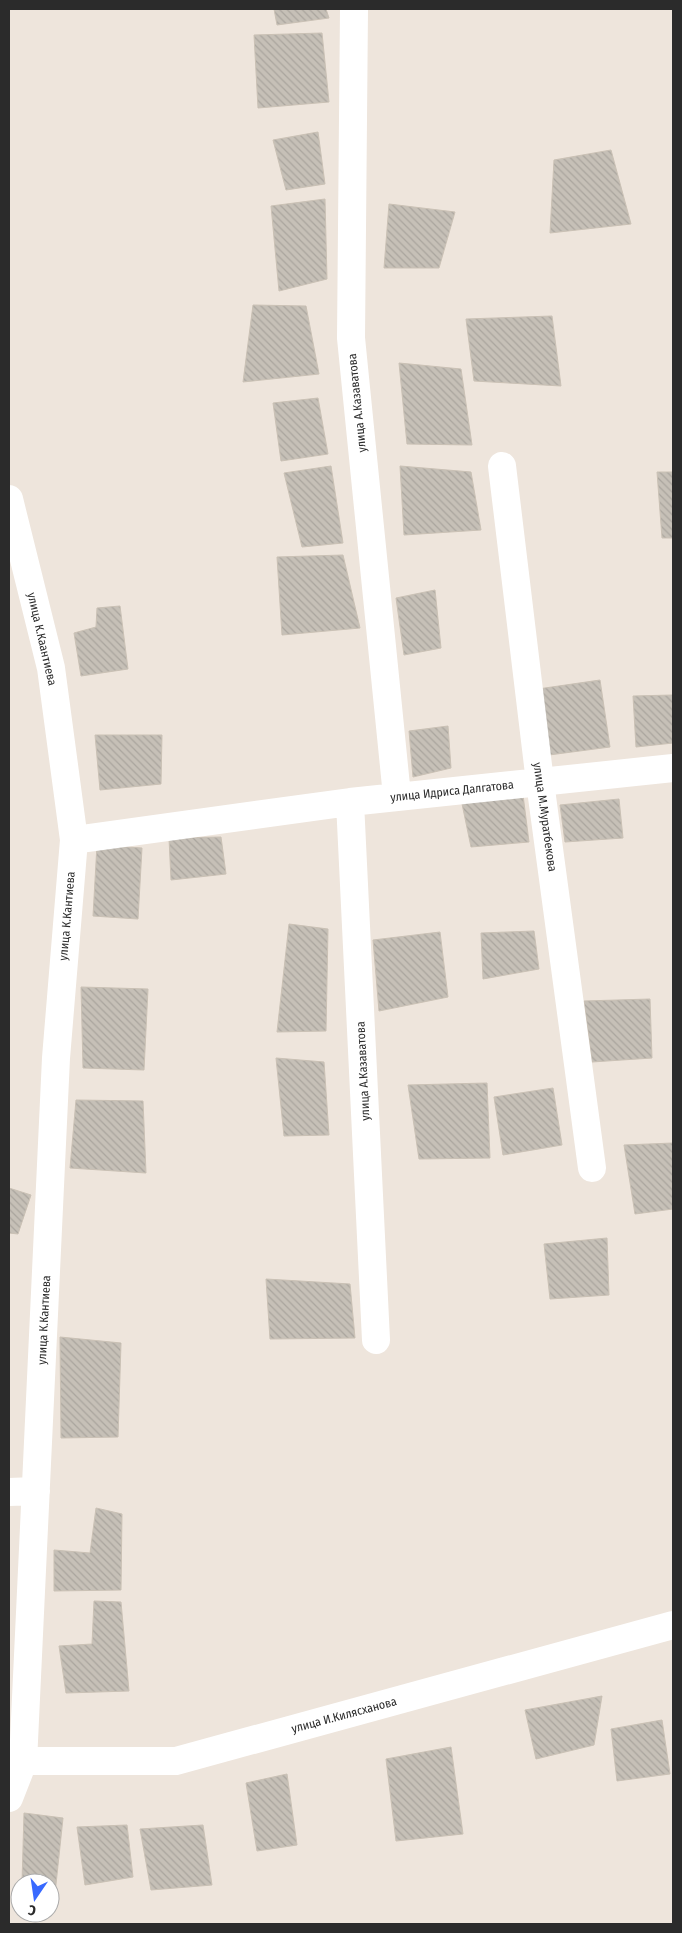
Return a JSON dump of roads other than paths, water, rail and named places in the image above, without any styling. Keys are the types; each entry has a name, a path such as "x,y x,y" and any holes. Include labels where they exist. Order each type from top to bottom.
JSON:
{"street":[{"name":"улица А.Казаватова","path":"354,9 351,338 397,796"},
{"name":"улица М.Муратбекова","path":"502,466 540,782 592,1168"},
{"name":"улица К.Каантиева","path":"9,499 51,668 74,840"},
{"name":"улица Идриса Далгатова","path":"74,840 397,796 673,768"},
{"name":"улица А.Казаватова","path":"350,802 376,1340"},
{"name":"улица К.Кантиева","path":"9,1798 16,1762 36,1491 56,1058 74,840"},
{"path":"9,1492 36,1491"},
{"name":"улица И.Килясханова","path":"16,1762 176,1761 673,1624"}]}
